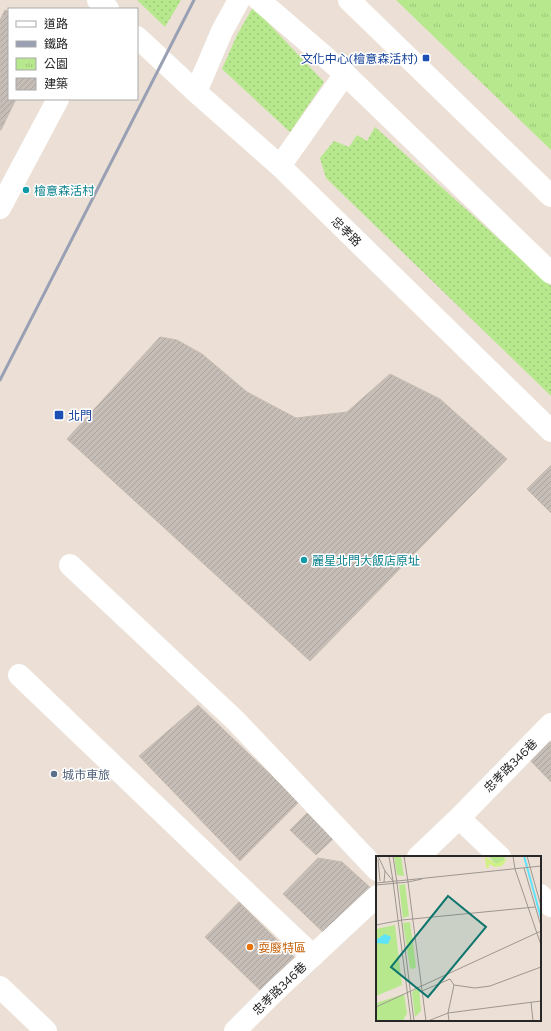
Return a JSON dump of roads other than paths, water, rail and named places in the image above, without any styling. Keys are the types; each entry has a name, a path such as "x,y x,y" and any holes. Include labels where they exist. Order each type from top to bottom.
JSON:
{"street":[{"path":"196,92 222,30 239,0"},
{"path":"259,0 345,74 551,273"},
{"path":"349,0 551,196"},
{"name":"忠孝路","path":"138,38 196,92 280,166 551,431"},
{"path":"280,166 345,74"},
{"path":"0,208 57,100"},
{"path":"70,565 236,721 376,869"},
{"path":"20,675 313,956"},
{"name":"忠孝路346巷","path":"419,856 459,818 551,724"},
{"path":"459,818 499,856"},
{"path":"541,896 551,906"},
{"name":"忠孝路346巷","path":"234,1031 376,897"},
{"path":"0,987 46,1031"}],"railway":[{"path":"0,380 194,0"}],"place":[{"name":"文化中心(檜意森活村)","path":"426,58"},
{"name":"檜意森活村","path":"26,190"},
{"name":"北門","path":"59,415"},
{"name":"麗星北門大飯店原址","path":"304,560"},
{"name":"城市車旅","path":"54,774"},
{"name":"耍廢特區","path":"250,947"}]}
